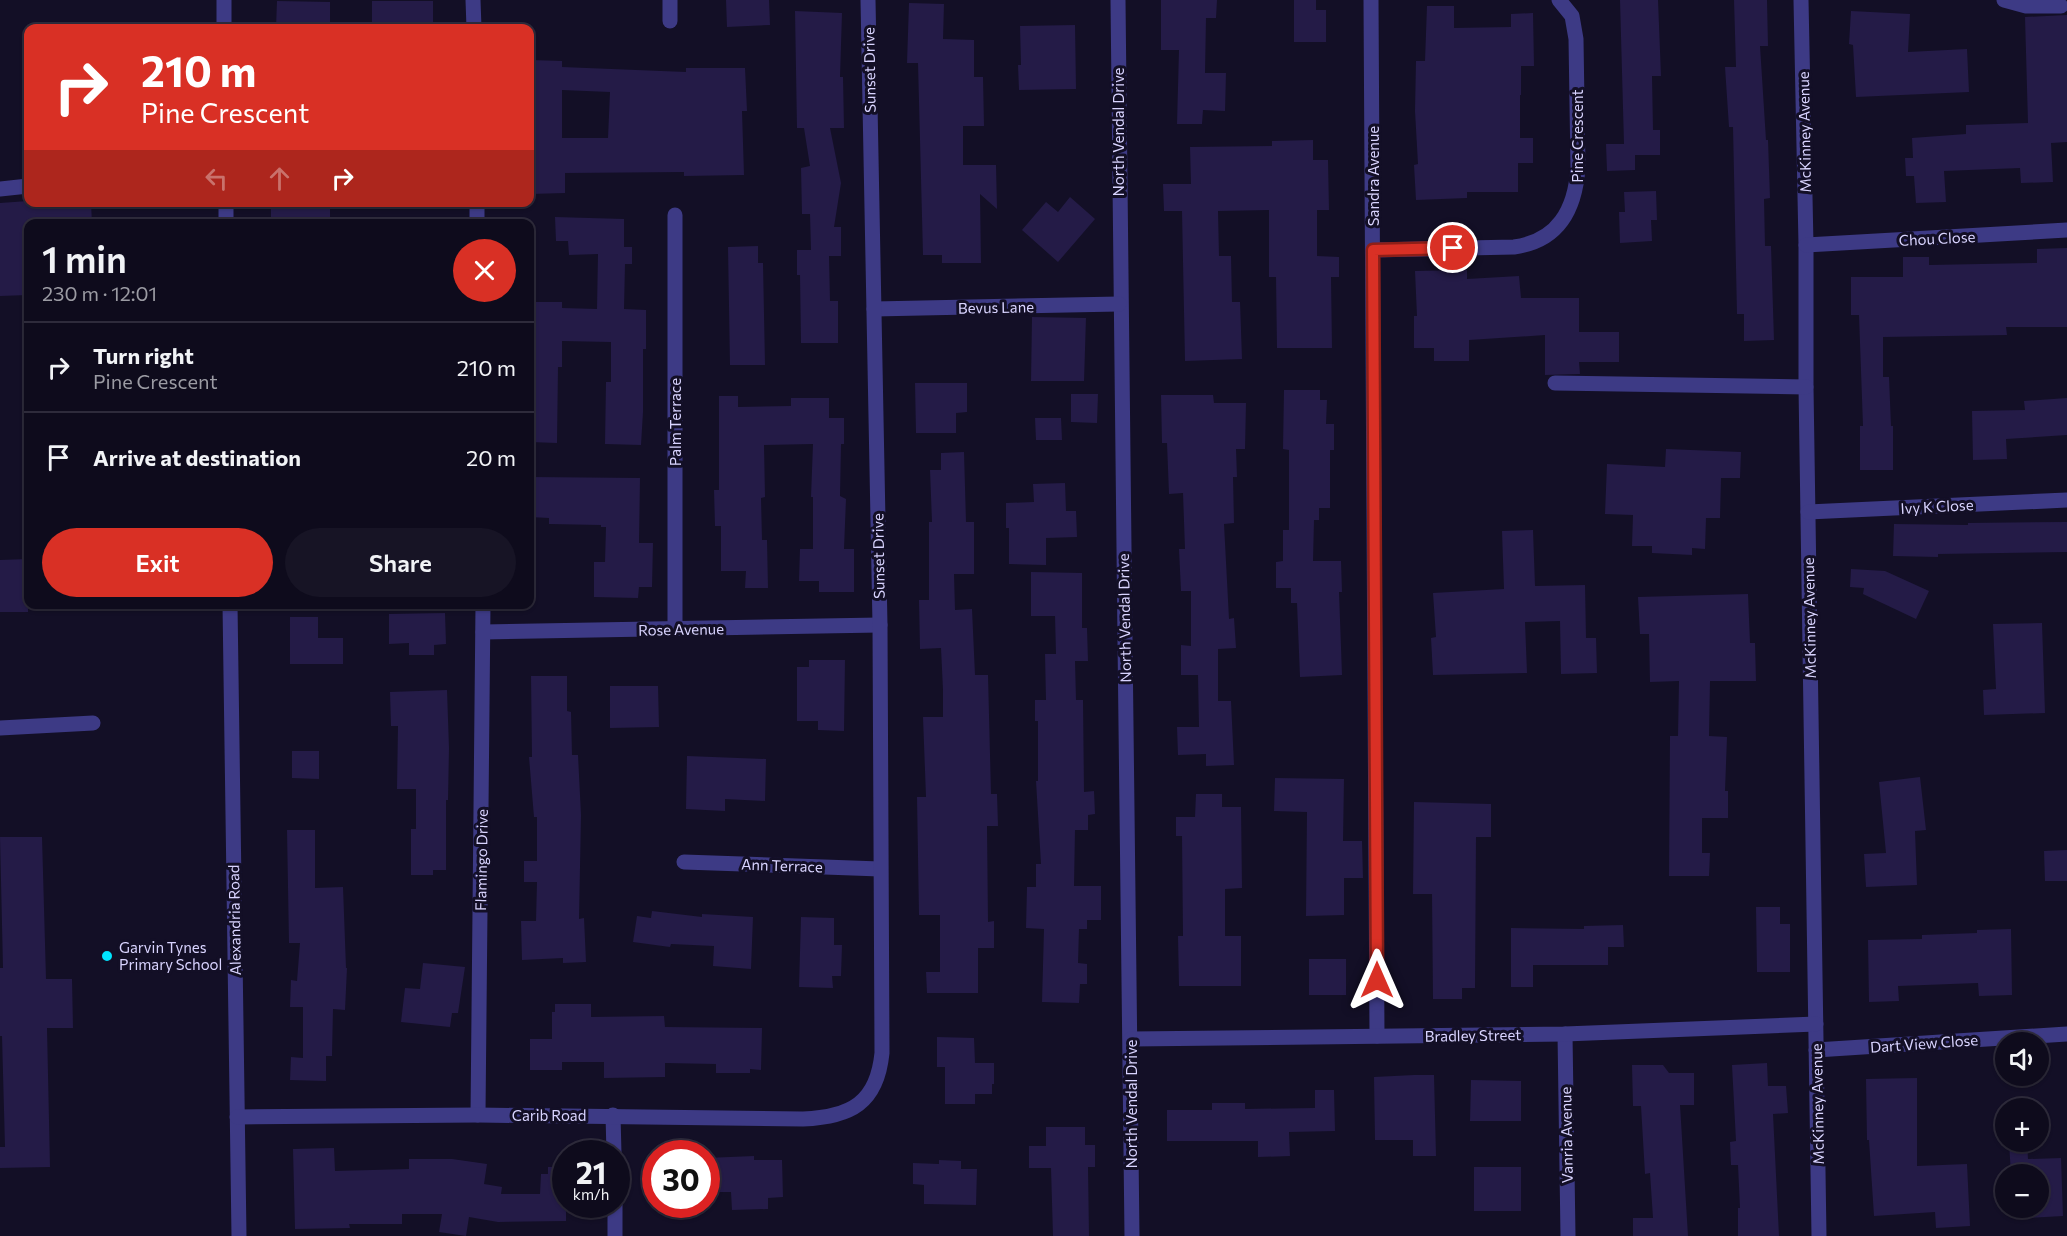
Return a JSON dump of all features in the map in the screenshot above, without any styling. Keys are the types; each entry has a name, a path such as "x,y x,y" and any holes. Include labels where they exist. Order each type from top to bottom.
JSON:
{"street":[{"path":"224,0 224,24"},
{"path":"473,0 474,24"},
{"path":"670,0 670,21"},
{"name":"Sunset Drive","path":"859,1105 871,1093 875,1084 882,1053 880,625 868,0"},
{"name":"North Vendal Drive","path":"1118,0 1119,304 1132,1236"},
{"name":"Sandra Avenue","path":"1371,0 1377,1036"},
{"name":"Pine Crescent","path":"1373,250 1529,245 1540,241 1563,219 1572,204 1577,188 1576,39 1572,16 1559,0"},
{"name":"McKinney Avenue","path":"1801,0 1819,1236"},
{"path":"2004,0 2026,6 2061,6"},
{"path":"0,189 24,186"},
{"name":"Palm Terrace","path":"675,215 675,629"},
{"name":"Chou Close","path":"1806,245 2067,230"},
{"name":"Bevus Lane","path":"874,309 1119,304"},
{"path":"1555,383 1806,387"},
{"name":"Ivy K Close","path":"1808,512 2067,500"},
{"name":"Alexandria Road","path":"230,609 239,1236"},
{"name":"Flamingo Drive","path":"478,1115 483,609"},
{"name":"Rose Avenue","path":"483,632 880,625"},
{"path":"0,728 93,723"},
{"name":"Ann Terrace","path":"684,862 880,869"},
{"name":"Bradley Street","path":"1131,1039 1565,1034 1816,1024"},
{"name":"Vanria Avenue","path":"1565,1034 1568,1236"},
{"name":"Dart View Close","path":"1816,1050 2067,1034"},
{"name":"Carib Road","path":"237,1117 613,1115 815,1118 839,1114 859,1105"},
{"path":"613,1115 614,1140"},
{"path":"615,1218 615,1236"}],"building":[{"path":"726,0 769,0 770,25 727,27"},
{"path":"1161,0 1217,0 1216,18 1206,18 1205,73 1226,73 1225,111 1203,110 1202,124 1177,124 1179,50 1161,50"},
{"path":"1294,0 1316,0 1316,10 1326,10 1326,42 1294,42"},
{"path":"1620,0 1658,0 1661,76 1652,76 1653,130 1660,130 1660,155 1635,155 1635,170 1607,171 1606,144 1624,144"},
{"path":"1734,0 1767,0 1768,46 1760,46 1766,140 1768,140 1770,198 1764,199 1765,246 1771,246 1774,340 1744,341 1744,314 1737,314 1733,127 1729,127 1725,67 1736,67"},
{"path":"277,1 330,2 330,24 276,24"},
{"path":"372,1 433,1 433,24 372,24"},
{"path":"909,3 944,4 943,39 974,40 974,77 983,77 984,126 963,126 963,165 996,165 997,209 980,194 981,263 942,263 942,255 923,255 918,63 907,63"},
{"path":"1427,6 1454,6 1454,28 1511,27 1511,14 1533,13 1534,66 1521,66 1520,138 1533,138 1533,163 1518,163 1518,192 1467,192 1467,198 1416,200 1414,165 1418,164 1415,111 1416,61 1425,61"},
{"path":"795,11 842,13 840,77 843,77 844,128 830,128 841,183 834,227 841,227 841,256 829,256 830,301 838,301 838,343 801,343 800,275 797,275 797,250 811,250 810,214 802,214 801,168 810,166 804,128 797,128"},
{"path":"1851,11 1910,14 1908,52 1967,49 1969,92 1856,97 1853,45 1849,44"},
{"path":"2067,15 2067,142 2051,143 2053,182 2021,183 2020,168 1944,171 1946,202 1916,203 1914,176 1906,176 1905,158 1913,158 1912,138 1966,134 1966,125 2028,123 2025,17"},
{"path":"1075,25 1076,89 1019,90 1020,26"},
{"path":"534,60 562,61 562,67 686,72 686,68 745,68 747,111 742,111 744,175 684,176 684,172 565,173 565,193 534,194","holes":["562,90 610,92 608,138 562,138"]},
{"path":"1313,140 1313,160 1328,160 1329,210 1317,210 1317,256 1339,257 1339,277 1331,277 1332,348 1277,348 1276,277 1269,277 1269,210 1218,211 1219,256 1231,256 1232,302 1240,302 1242,359 1185,361 1182,211 1164,211 1163,184 1191,184 1190,147 1272,146 1272,141"},
{"path":"1656,191 1657,220 1651,220 1652,241 1620,243 1619,212 1625,212 1624,192"},
{"path":"1070,197 1095,219 1058,262 1022,230 1046,202 1058,212"},
{"path":"24,201 24,207 91,207 92,219 24,219 24,295 0,296 0,203"},
{"path":"271,207 330,207 330,219 271,219"},
{"path":"555,217 624,219 624,247 632,247 632,264 625,264 624,309 646,310 641,445 605,444 606,382 611,382 611,342 562,341 562,367 558,367 557,443 534,442 534,302 562,302 562,308 597,309 598,254 569,255 568,241 556,241"},
{"path":"758,246 758,263 763,263 765,365 730,365 728,247"},
{"path":"2067,248 2067,327 2006,327 2007,335 1883,337 1883,377 1889,377 1891,426 1893,426 1893,470 1860,470 1860,426 1863,426 1859,315 1851,315 1851,277 1903,277 1903,257 1929,257 1929,265 2037,263 2037,249"},
{"path":"1467,270 1467,279 1519,276 1521,298 1579,298 1579,332 1619,332 1619,362 1579,362 1580,374 1545,375 1545,335 1469,340 1469,361 1434,361 1434,348 1414,348 1414,316 1417,316 1415,271"},
{"path":"1032,317 1086,318 1084,381 1031,381"},
{"path":"915,383 967,383 967,412 956,413 956,433 916,433"},
{"path":"1284,390 1320,390 1320,400 1327,400 1326,424 1334,424 1334,450 1330,450 1330,508 1319,508 1319,520 1314,520 1313,561 1341,561 1342,592 1339,592 1342,675 1300,677 1297,603 1291,603 1291,588 1276,588 1276,562 1283,561 1283,530 1289,530 1289,450 1283,449"},
{"path":"1071,394 1098,394 1097,423 1071,422"},
{"path":"1161,395 1213,395 1214,403 1246,403 1245,449 1236,449 1237,477 1233,477 1234,523 1224,524 1229,619 1234,618 1236,648 1218,649 1218,701 1231,701 1234,765 1206,766 1206,754 1178,755 1177,727 1199,727 1198,675 1181,675 1181,645 1191,646 1191,591 1181,591 1179,549 1185,549 1183,493 1169,494 1167,443 1162,443"},
{"path":"719,396 738,396 738,407 791,406 791,398 829,398 829,418 844,418 840,496 846,499 844,549 854,549 854,592 819,592 819,581 799,581 800,549 813,549 813,497 811,497 813,444 764,445 765,497 761,498 762,540 767,540 768,588 745,588 746,571 721,571 721,526 715,526 714,490 719,490"},
{"path":"2067,398 2067,435 2006,439 2007,459 1973,460 1972,411 2025,410 2024,401"},
{"path":"1035,418 1061,418 1062,440 1036,440"},
{"path":"1666,449 1741,452 1740,478 1721,478 1720,518 1706,518 1705,549 1692,548 1692,555 1652,553 1652,546 1632,546 1633,515 1605,514 1607,464 1665,467"},
{"path":"964,452 966,522 974,522 974,574 954,574 955,610 972,609 975,675 988,675 991,794 997,794 998,826 987,826 988,922 994,921 994,948 978,948 978,993 927,993 926,972 940,972 940,915 919,915 917,797 926,797 923,717 943,717 943,690 941,648 920,649 919,600 929,600 929,522 932,522 930,470 941,470 941,453"},
{"path":"534,477 640,478 639,543 653,543 652,587 639,587 638,598 594,597 594,562 605,562 606,527 549,524 549,518 534,517"},
{"path":"1065,483 1066,511 1076,511 1077,537 1046,538 1046,565 1009,564 1006,503 1034,502 1033,484"},
{"path":"2067,522 2067,552 1938,554 1938,557 1893,556 1894,524 1968,525 1968,523"},
{"path":"1533,530 1535,586 1585,585 1586,638 1596,638 1597,673 1561,674 1560,621 1525,622 1527,673 1433,675 1431,638 1436,637 1433,593 1504,589 1502,531"},
{"path":"24,559 24,609 28,609 28,612 0,612 0,560"},
{"path":"1851,569 1885,571 1929,591 1916,619 1863,594 1864,588 1850,587"},
{"path":"1031,572 1082,573 1082,628 1087,628 1088,661 1075,661 1076,700 1083,700 1084,792 1094,791 1095,814 1088,815 1088,830 1075,830 1074,886 1101,886 1101,920 1087,920 1087,929 1079,929 1078,963 1087,964 1087,984 1080,984 1079,1003 1042,1002 1044,929 1026,928 1027,887 1036,887 1036,864 1041,864 1036,781 1038,781 1038,721 1035,721 1035,700 1046,700 1045,654 1056,654 1055,616 1031,616"},
{"path":"1748,594 1750,643 1755,643 1756,681 1710,681 1709,736 1727,737 1725,791 1728,791 1728,818 1702,818 1702,853 1710,853 1709,876 1669,876 1670,736 1678,736 1679,681 1650,682 1649,634 1640,634 1638,597"},
{"path":"445,613 446,644 434,645 434,655 409,655 409,643 389,644 389,614"},
{"path":"290,617 318,617 318,638 343,638 343,664 290,664"},
{"path":"2042,623 2045,713 1984,715 1983,690 1996,689 1993,624"},
{"path":"809,660 845,660 844,731 818,730 818,721 797,721 797,667 809,667"},
{"path":"531,676 567,676 567,711 571,712 572,755 578,755 581,815 579,919 584,918 586,962 563,963 563,958 522,960 521,921 536,921 537,882 524,882 524,861 537,861 537,817 534,817 529,757 532,757"},
{"path":"610,686 658,686 659,727 610,728"},
{"path":"447,690 449,748 446,870 433,870 433,875 411,875 411,829 416,829 416,789 397,789 398,726 391,726 390,692"},
{"path":"292,751 319,751 319,779 292,778"},
{"path":"687,756 766,759 765,801 725,799 725,811 686,809"},
{"path":"1920,777 1926,830 1915,831 1917,885 1866,887 1864,854 1886,853 1879,782"},
{"path":"1275,778 1344,779 1343,841 1362,841 1363,878 1344,878 1344,915 1306,916 1307,812 1274,811"},
{"path":"1196,794 1222,794 1222,807 1241,807 1242,888 1225,889 1225,936 1241,936 1241,986 1179,986 1178,936 1183,936 1182,836 1176,836 1176,817 1195,817"},
{"path":"1414,802 1491,804 1491,837 1476,837 1475,988 1462,988 1462,999 1433,999 1432,894 1413,894"},
{"path":"287,830 315,830 315,888 343,887 347,968 345,1010 333,1009 332,1056 326,1056 326,1081 290,1080 291,1057 303,1058 303,1007 290,1007 291,980 297,981 300,943 289,943"},
{"path":"0,837 42,837 46,979 72,979 73,1028 47,1028 50,1167 0,1168 0,1147 5,1147 2,1036 0,1036 0,968 3,968"},
{"path":"2067,850 2067,881 2045,881 2044,851"},
{"path":"1756,907 1780,907 1780,924 1790,924 1790,972 1757,972"},
{"path":"652,911 702,917 702,914 753,917 751,969 713,966 714,946 671,944 670,947 633,942 637,916 651,918"},
{"path":"801,917 834,918 834,945 842,945 841,976 832,976 833,988 799,987"},
{"path":"1623,925 1624,947 1608,947 1608,965 1533,965 1533,987 1511,987 1511,928 1584,929 1584,926"},
{"path":"2011,929 2012,995 1979,996 1978,983 1898,986 1899,1001 1869,1002 1868,940 1922,939 1922,935"},
{"path":"1309,959 1346,959 1346,995 1309,995"},
{"path":"423,963 465,967 458,1013 452,1013 450,1027 401,1022 405,988 420,989"},
{"path":"555,1004 591,1004 591,1017 664,1016 665,1027 762,1028 761,1070 750,1069 750,1073 716,1073 716,1064 665,1063 665,1077 604,1078 604,1062 562,1062 562,1070 530,1070 530,1039 552,1039 552,1012 555,1012"},
{"path":"937,1037 974,1038 975,1063 994,1063 992,1094 975,1094 975,1104 945,1104 945,1067 937,1067"},
{"path":"1767,1063 1768,1086 1786,1086 1788,1113 1773,1114 1779,1236 1738,1236 1738,1208 1740,1208 1738,1165 1731,1165 1730,1142 1736,1141 1732,1065"},
{"path":"1632,1065 1663,1065 1669,1073 1694,1073 1694,1105 1680,1105 1688,1236 1633,1236 1633,1218 1653,1218 1650,1173 1645,1174 1641,1106 1633,1106"},
{"path":"1434,1075 1436,1156 1413,1156 1413,1140 1375,1140 1374,1077"},
{"path":"1917,1078 1917,1166 1967,1164 1970,1226 1936,1228 1935,1212 1874,1216 1869,1140 1867,1140 1866,1079"},
{"path":"1471,1080 1521,1081 1521,1121 1470,1121"},
{"path":"1315,1090 1334,1090 1335,1131 1289,1132 1290,1156 1258,1157 1258,1141 1167,1141 1167,1110 1212,1110 1212,1103 1245,1103 1245,1109 1315,1108"},
{"path":"1046,1127 1085,1127 1085,1145 1095,1145 1095,1167 1088,1167 1089,1236 1053,1236 1051,1168 1029,1168 1029,1146 1046,1146"},
{"path":"334,1148 335,1171 409,1169 409,1159 452,1159 487,1164 484,1184 502,1187 501,1194 540,1194 541,1174 548,1174 548,1167 552,1167 552,1218 566,1218 566,1221 498,1222 469,1217 466,1236 439,1232 442,1214 402,1214 402,1224 349,1224 350,1228 295,1229 293,1149"},
{"path":"2010,1152 2028,1152 2028,1159 2061,1158 2063,1216 2049,1217 2049,1164 2010,1164"},
{"path":"754,1156 754,1160 782,1160 783,1197 768,1198 768,1209 732,1210 731,1192 720,1192 720,1157"},
{"path":"939,1160 961,1161 961,1169 977,1169 976,1205 924,1204 924,1185 913,1184 913,1163 939,1164"},
{"path":"1474,1167 1521,1167 1521,1211 1474,1211"}],"place":[{"name":"Garvin Tynes Primary School","path":"107,956"}],"route":[{"path":"1377,980 1373,250 1453,248"}]}
